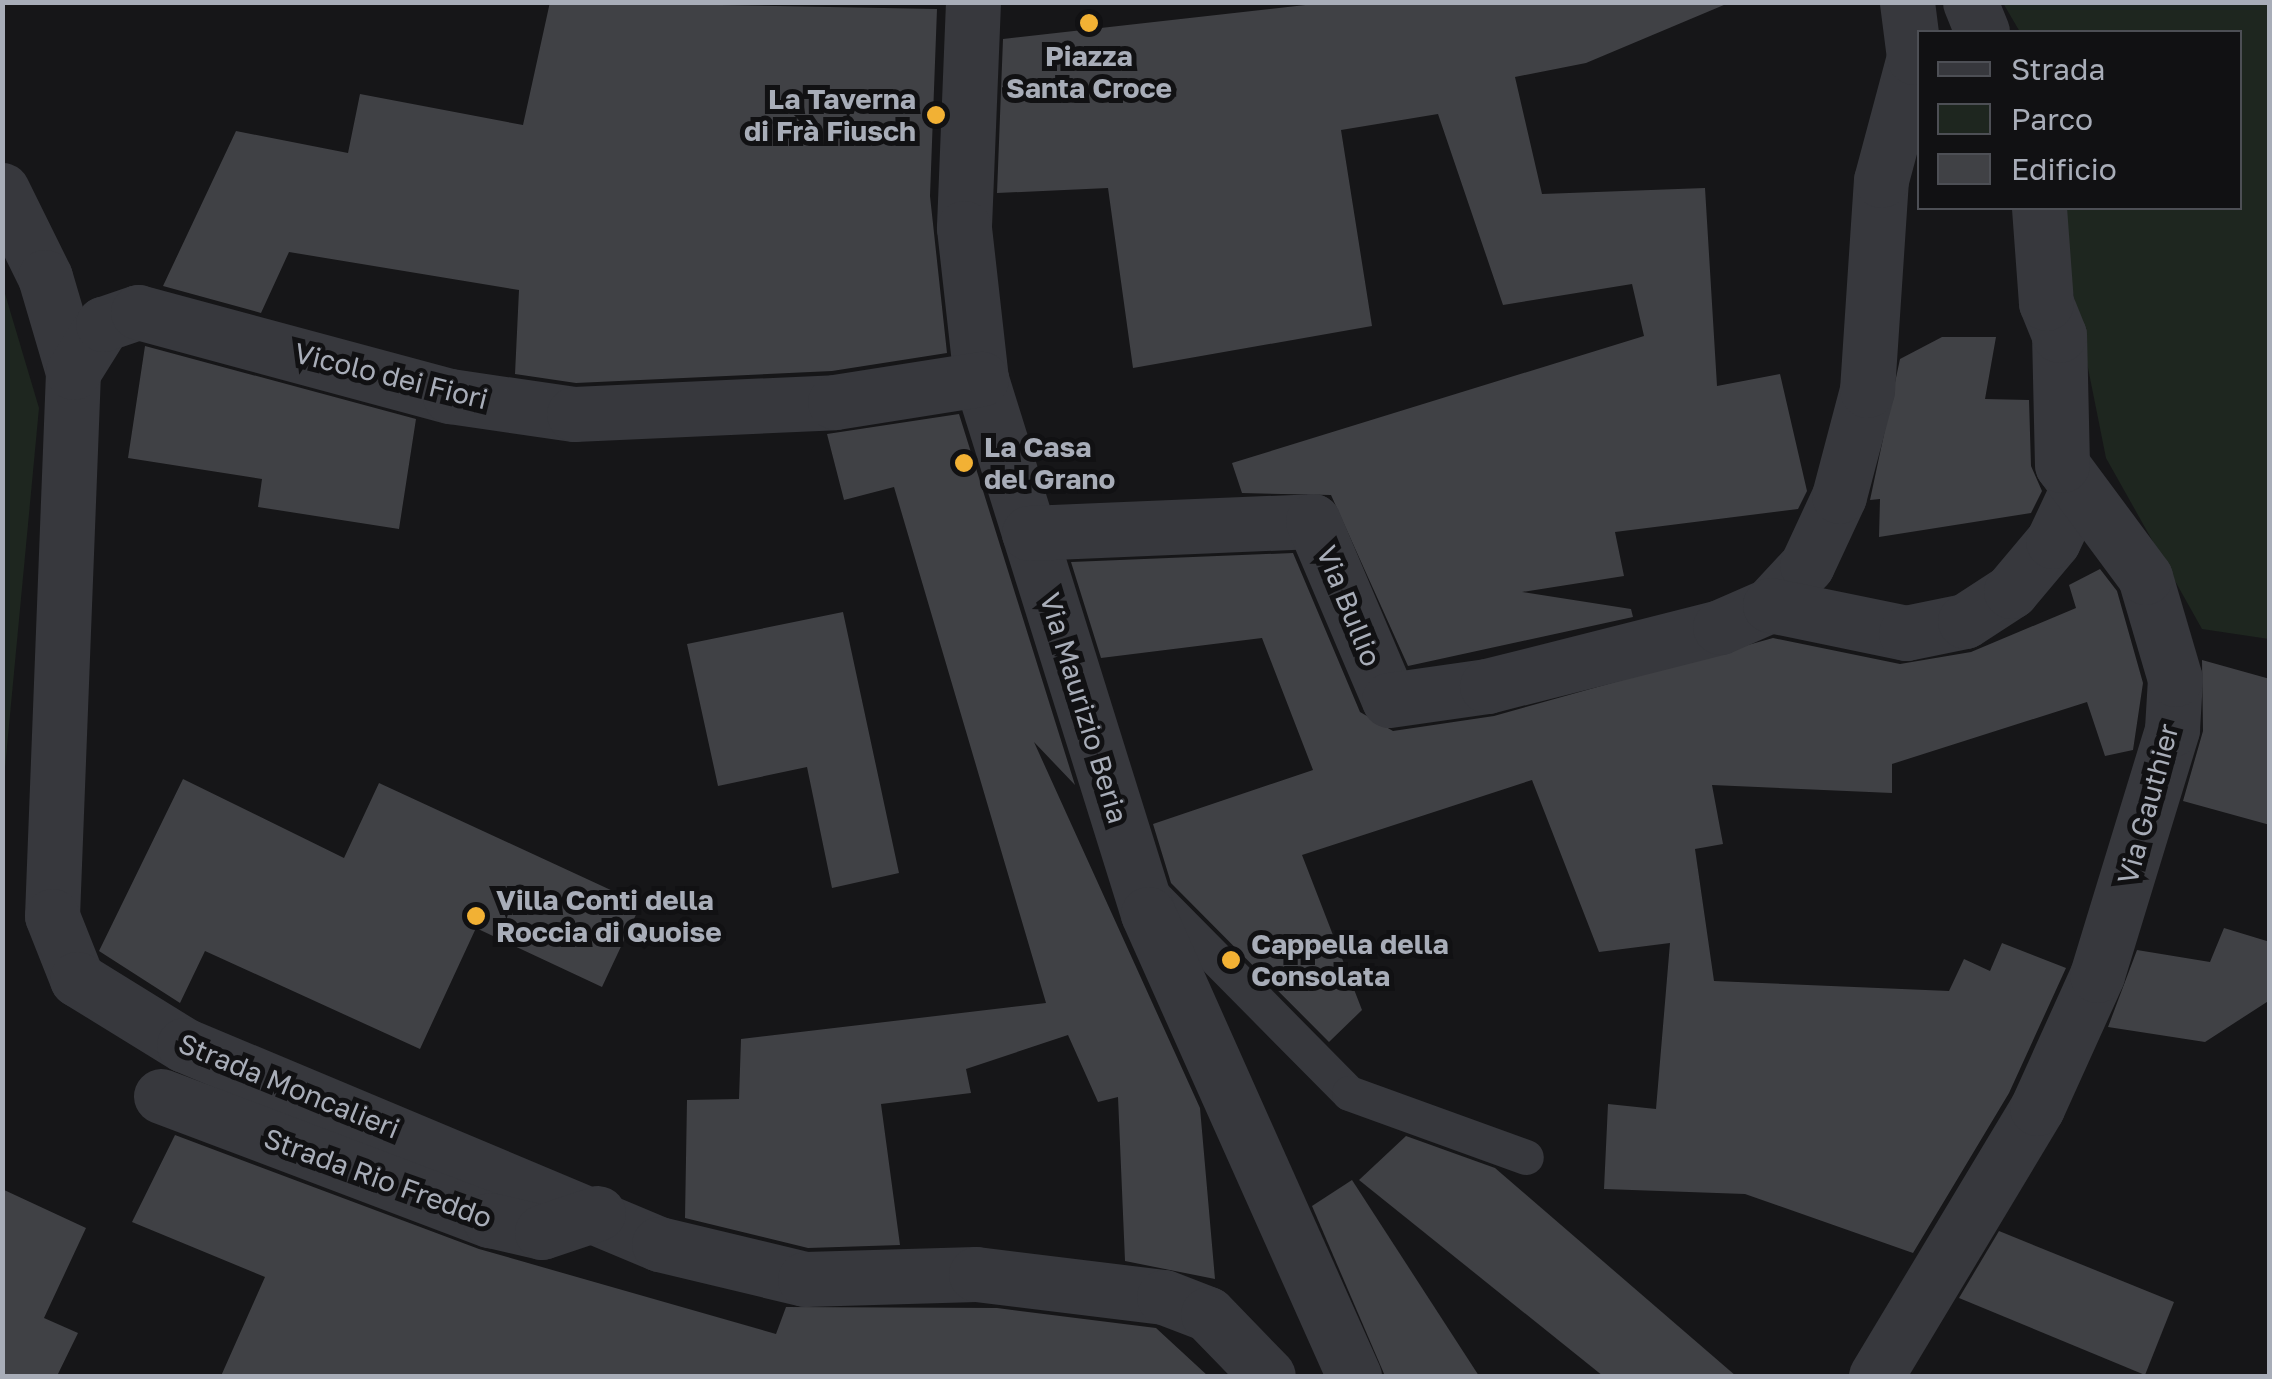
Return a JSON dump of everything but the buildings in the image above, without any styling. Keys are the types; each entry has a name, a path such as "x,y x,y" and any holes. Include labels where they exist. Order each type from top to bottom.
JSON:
{"street":[{"name":"Via Bullio","path":"1029,533 1313,521 1390,700 1488,686 1720,627 1770,605 1807,565 1839,496 1867,390 1882,180 1914,57 1907,2"},
{"path":"1970,2 1981,30"},
{"name":"Via Maurizio Beria","path":"976,3 964,228 981,379 1137,878 1354,1376"},
{"name":"Strada Moncalieri","path":"2,190 46,277 73,372 57,948 105,1003 184,1045 598,1213 659,1244 805,1279 976,1274 1164,1297 1208,1314 1268,1376"},
{"path":"1770,605 1906,633 1966,622 2011,591 2053,541 2075,494 2055,428 2059,335 2046,303 2039,210"},
{"name":"Vicolo dei Fiori","path":"73,372 102,324 138,312 450,396 574,414 834,402 981,379"},
{"name":"Via Gauthier","path":"1876,1376 2037,1108 2097,975 2172,729 2175,678 2145,577 2110,524 2075,494"},
{"name":"Strada Rio Freddo","path":"161,1096 490,1220 542,1232 598,1213"}],"lane":[{"path":"1137,878 1349,1093 1526,1157"}],"green space":[{"path":"2003,3 2269,3 2269,639 2202,629 2106,458 2056,210 2242,210 2242,30 2019,30"},
{"path":"3,287 39,408 3,789"}],"place":[{"name":"Piazza Santa Croce","path":"1089,23"},
{"name":"La Taverna di Frà Fiusch","path":"936,115"},
{"name":"La Casa del Grano","path":"964,463"},
{"name":"Villa Conti della Roccia di Quoise","path":"476,916"},
{"name":"Cappella della Consolata","path":"1231,960"}]}
